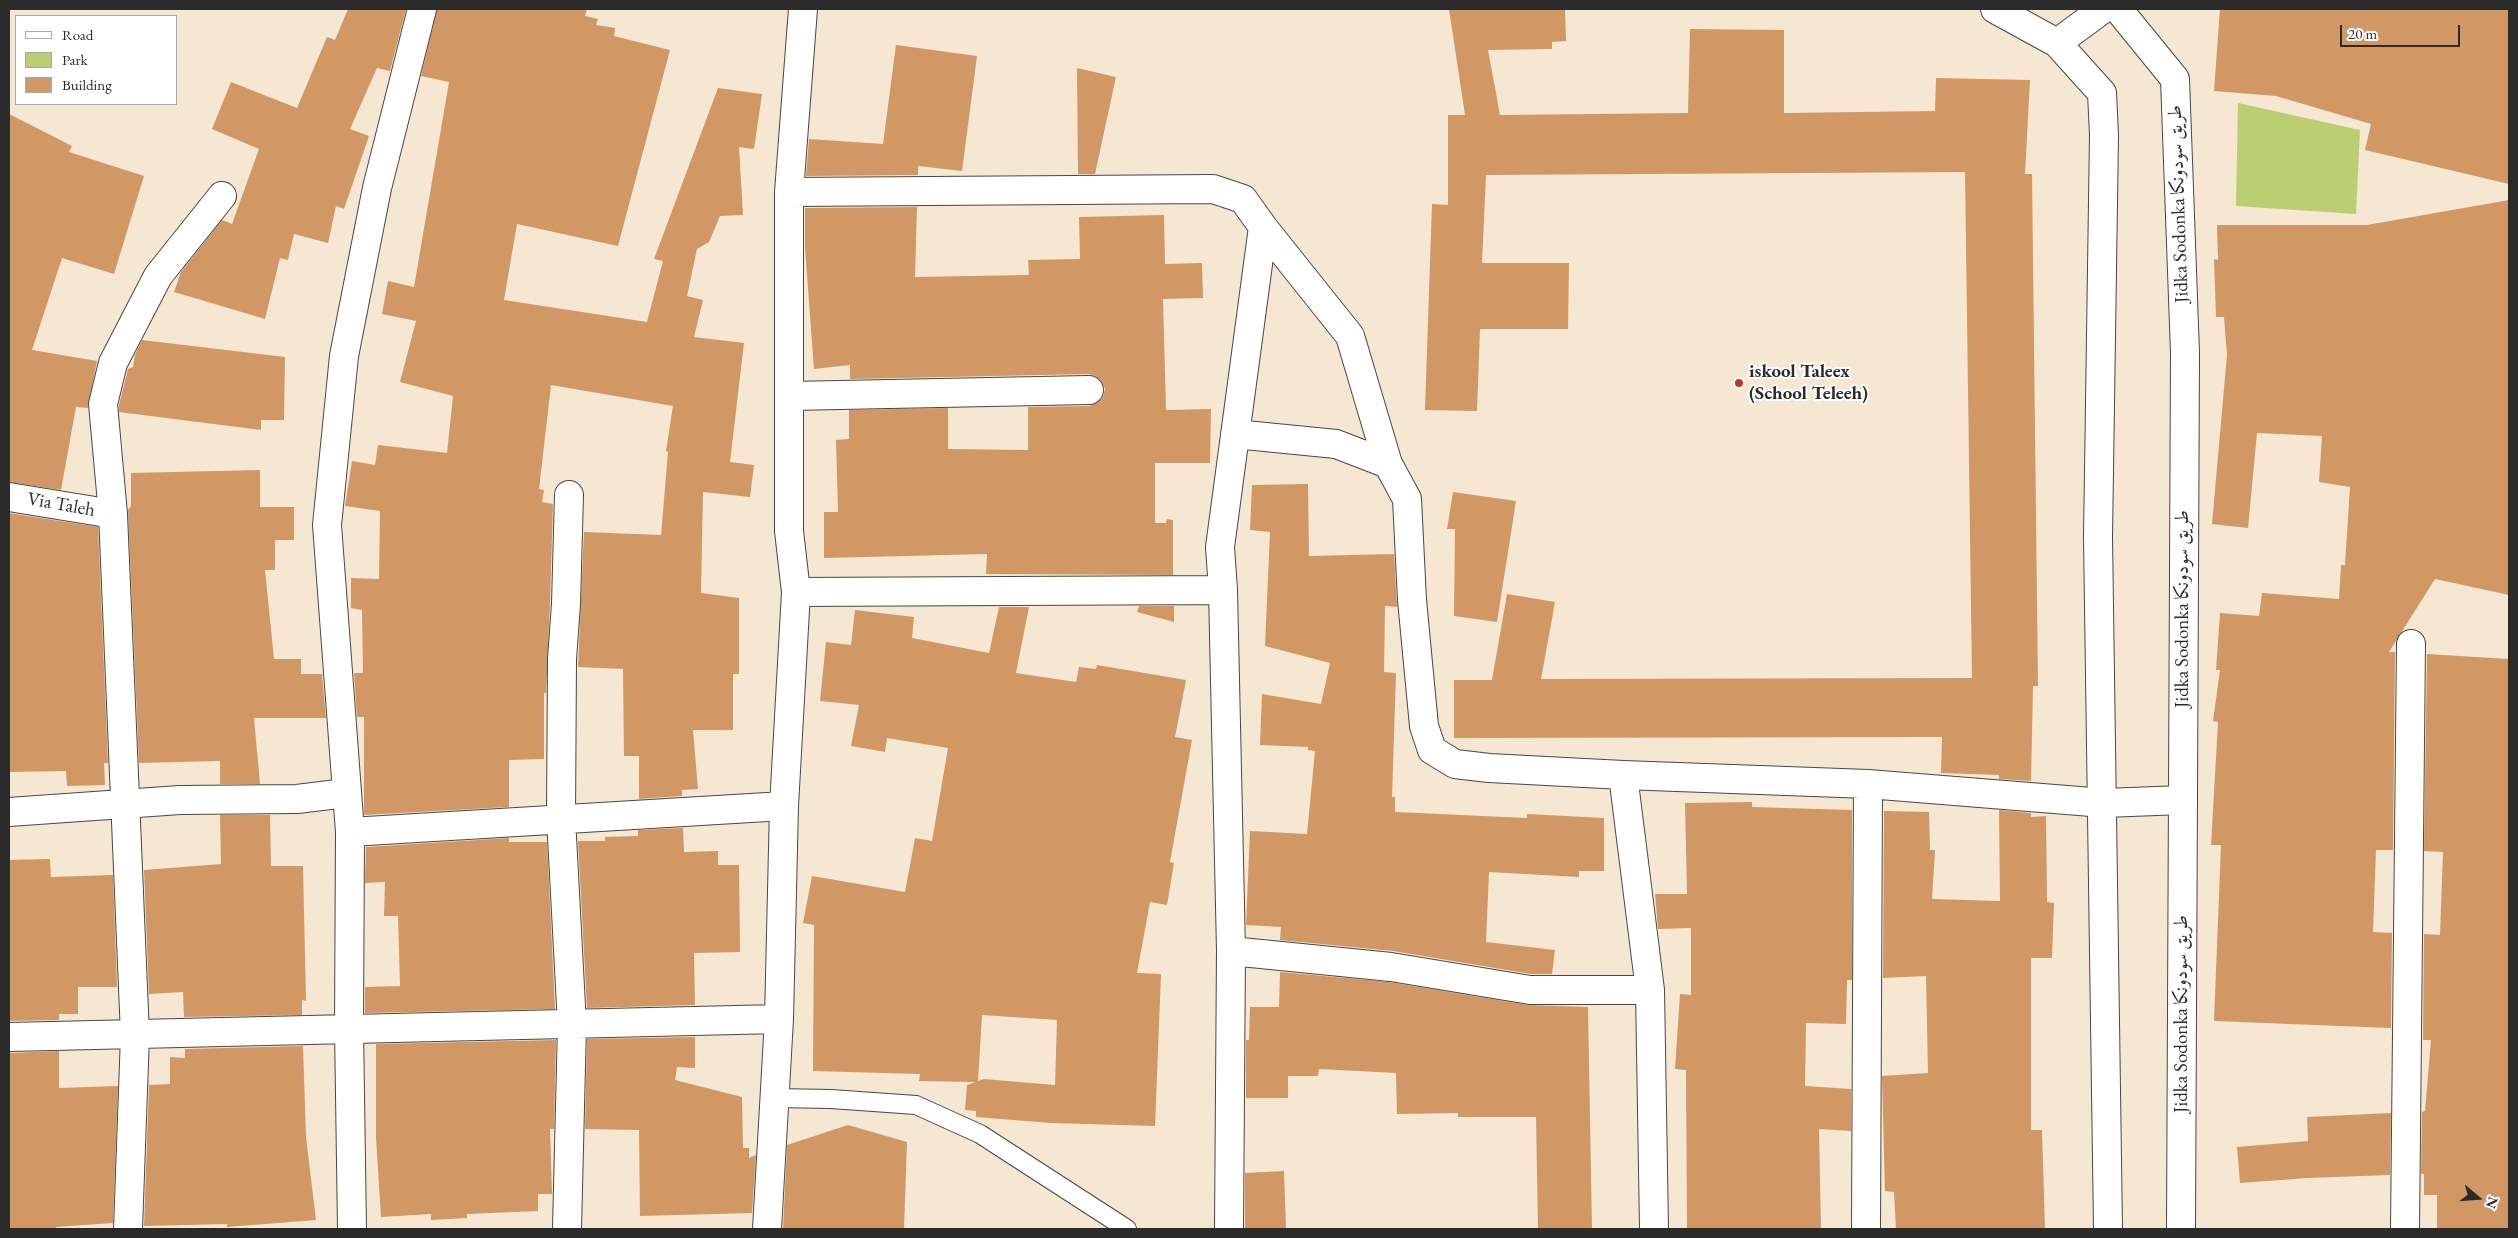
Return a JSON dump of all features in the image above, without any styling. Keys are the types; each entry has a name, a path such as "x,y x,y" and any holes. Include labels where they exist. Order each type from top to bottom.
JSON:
{"street":[{"path":"352,1229 349,1027 350,832 327,525 344,356 377,188 422,9"},
{"path":"767,1229 779,1018 784,806 796,592 789,531 789,192 803,9"},
{"path":"1995,9 2057,43 2102,93 2104,135 2098,537 2104,803 2108,1229"},
{"path":"2057,43 2103,9"},
{"name":"Jidka Sodonka طريق سودونكا","path":"2118,9 2175,78 2185,353 2181,1229"},
{"path":"789,192 1213,189 1243,199 1350,336 1388,464 1407,499 1412,600 1424,726 1432,750 1455,764 1623,775 1868,784 2104,803 2183,800"},
{"path":"128,1229 135,1035 112,514 104,404 112,363 158,276 222,196"},
{"path":"1229,1229 1230,950 1223,590 1220,547 1263,227"},
{"path":"790,396 1088,390"},
{"path":"1235,434 1336,444 1388,464"},
{"path":"567,1229 572,1025 561,818 562,659 570,495"},
{"name":"Via Taleh","path":"9,496 112,514"},
{"path":"796,592 1223,590"},
{"path":"2405,1229 2411,644"},
{"path":"1623,775 1650,990 1654,1229"},
{"path":"1866,1229 1868,784"},
{"path":"9,812 180,800 297,799 346,793"},
{"path":"350,832 784,806"},
{"path":"1230,950 1390,967 1530,990 1650,990"},
{"path":"9,1037 135,1035 349,1027 572,1025 779,1018"}],"lane":[{"path":"774,1098 831,1099 916,1106 980,1134 1127,1229"}],"green space":[{"path":"2238,103 2360,130 2356,214 2236,206"}],"building":[{"path":"348,9 406,9 390,71 377,68 350,129 369,136 344,209 336,206 328,243 294,234 288,260 280,258 265,319 174,292 181,272 222,220 232,224 259,149 212,129 231,82 297,108 327,37 335,40"},
{"path":"437,9 587,9 585,16 598,19 596,25 615,28 614,36 670,50 618,246 517,224 504,300 647,322 663,261 654,259 718,88 762,94 754,149 739,147 743,215 720,216 709,242 697,249 687,296 703,300 694,337 744,343 730,462 754,465 750,497 703,492 701,593 739,598 739,674 733,674 733,730 693,730 698,789 682,790 682,796 639,799 639,756 624,756 623,669 578,667 584,532 661,535 668,452 666,451 673,406 551,385 539,489 544,490 542,502 553,504 546,693 544,693 544,759 509,760 509,807 364,815 364,717 357,717 354,673 363,673 362,610 351,608 351,578 379,579 380,511 345,506 352,461 375,465 378,445 447,453 453,396 400,382 416,321 382,314 388,281 414,287 449,82 421,76"},
{"path":"1449,9 1565,9 1566,41 1552,42 1552,49 1488,50 1500,115 1688,113 1690,29 1784,30 1784,113 1935,111 1936,78 2030,80 2025,174 2032,174 2038,686 2033,686 2031,781 1999,779 1999,775 1941,773 1942,737 1454,738 1454,680 1492,680 1507,594 1555,602 1541,679 1972,678 1965,172 1486,175 1482,263 1569,263 1568,329 1480,329 1477,411 1425,410 1432,204 1448,205 1448,115 1465,115"},
{"path":"2220,9 2509,9 2509,184 2365,150 2371,124 2276,96 2214,91"},
{"path":"896,45 977,56 962,171 918,166 918,175 806,176 809,139 883,144"},
{"path":"1077,68 1116,77 1095,174 1078,174"},
{"path":"9,114 72,146 69,152 144,176 114,274 62,258 32,350 97,361 88,408 76,407 61,490 9,482"},
{"path":"2509,200 2509,595 2435,579 2389,652 2395,652 2393,850 2376,850 2373,932 2392,933 2391,1028 2214,1021 2221,845 2211,845 2218,722 2213,721 2220,670 2216,670 2220,613 2259,616 2262,593 2339,599 2341,565 2345,565 2350,487 2319,482 2322,436 2257,433 2248,528 2212,524 2227,355 2224,317 2216,317 2214,259 2218,260 2217,225 2367,225"},
{"path":"917,207 915,277 1029,275 1028,260 1080,259 1079,217 1164,215 1165,264 1202,263 1203,298 1163,299 1166,410 1211,409 1210,463 1155,463 1155,523 1165,523 1165,525 1167,519 1173,520 1173,575 986,574 987,554 824,558 824,512 838,512 836,440 849,439 849,410 948,408 948,449 1028,450 1028,407 1089,406 1097,403 1103,397 1105,389 1102,382 1096,376 1089,374 850,379 850,365 814,369 805,248 805,208"},
{"path":"142,340 285,357 284,420 261,420 261,430 119,412 128,369 133,367 135,355"},
{"path":"260,470 260,507 294,507 294,540 275,540 275,570 265,570 274,659 301,659 301,674 322,674 326,718 254,718 260,784 220,784 220,761 139,763 128,510 131,506 131,473"},
{"path":"1308,484 1309,556 1394,554 1397,607 1385,606 1384,672 1396,673 1392,797 1395,797 1395,812 1527,818 1527,814 1604,818 1604,871 1579,871 1579,877 1489,872 1486,942 1555,950 1552,974 1531,974 1393,951 1280,940 1281,927 1246,925 1250,831 1307,834 1315,751 1308,750 1308,747 1260,745 1262,694 1321,704 1330,663 1265,646 1270,532 1250,530 1252,485"},
{"path":"1453,492 1516,501 1497,622 1454,616 1455,529 1447,529"},
{"path":"9,513 98,527 108,763 104,763 105,785 67,786 66,771 9,772"},
{"path":"1139,606 1174,606 1174,622 1137,612"},
{"path":"999,607 1029,607 1016,673 1076,682 1079,667 1096,669 1097,665 1186,680 1175,737 1192,740 1170,862 1174,863 1167,905 1150,902 1137,973 1161,974 1155,1126 1051,1123 976,1117 976,1111 965,1110 967,1085 976,1082 919,1081 920,1074 813,1071 814,925 803,923 812,876 905,892 915,838 932,841 948,748 887,738 885,752 851,746 859,705 820,701 826,642 851,645 855,610 914,617 912,638 989,653","holes":["982,1015 1057,1020 1055,1085 984,1079 978,1081"]},
{"path":"2427,654 2509,659 2509,1229 2437,1229 2437,1195 2424,1195 2424,1174 2421,1174 2422,1112 2425,1111 2431,1040 2423,1040 2424,934 2440,935 2443,852 2424,851"},
{"path":"1752,802 1752,807 1852,810 1852,980 1847,980 1846,1024 1806,1023 1805,1086 1851,1089 1851,1131 1819,1129 1821,1229 1687,1229 1686,1070 1675,1069 1680,994 1691,995 1691,928 1658,929 1655,894 1687,894 1685,803"},
{"path":"1999,810 2031,813 2031,817 2046,816 2047,902 2054,903 2052,958 2031,958 2031,1130 2042,1130 2045,1229 1896,1229 1894,1192 1885,1191 1882,1076 1928,1073 1926,976 1883,978 1884,811 1929,812 1930,850 1935,850 1932,899 2000,901"},
{"path":"220,815 270,815 271,866 303,866 306,1001 302,1000 302,1015 184,1017 183,992 149,994 144,870 221,864"},
{"path":"683,828 684,852 718,851 718,865 739,865 740,952 694,953 695,1005 587,1008 578,841 605,841 605,837 638,836 638,830"},
{"path":"509,838 509,842 547,842 555,1009 365,1013 365,987 400,986 398,916 384,916 385,882 365,883 366,847"},
{"path":"50,859 51,877 113,875 117,987 78,987 78,1014 59,1014 59,1020 9,1021 9,860"},
{"path":"1280,972 1389,982 1528,1005 1588,1007 1592,1229 1538,1229 1536,1117 1458,1117 1458,1113 1397,1114 1396,1073 1319,1069 1318,1076 1288,1076 1288,1098 1246,1098 1246,1040 1249,1040 1250,1007 1279,1007"},
{"path":"695,1037 695,1068 677,1067 675,1080 742,1097 743,1148 749,1148 749,1158 756,1155 752,1213 640,1216 639,1130 585,1129 587,1039"},
{"path":"556,1040 554,1129 550,1129 552,1194 538,1194 538,1211 467,1214 467,1218 431,1220 431,1214 381,1217 376,1137 376,1044"},
{"path":"303,1046 306,1137 316,1220 227,1227 227,1224 144,1226 149,1085 170,1084 170,1057 185,1058 185,1049"},
{"path":"59,1051 59,1088 118,1086 113,1223 56,1227 56,1229 9,1229 9,1053"},
{"path":"2391,1113 2390,1175 2240,1183 2237,1147 2308,1141 2307,1117"},
{"path":"848,1125 907,1142 904,1229 783,1229 787,1145"},
{"path":"1284,1171 1286,1229 1245,1229 1245,1173"}],"place":[{"name":"iskool Taleex (School Teleeh)","path":"1739,383"}]}
